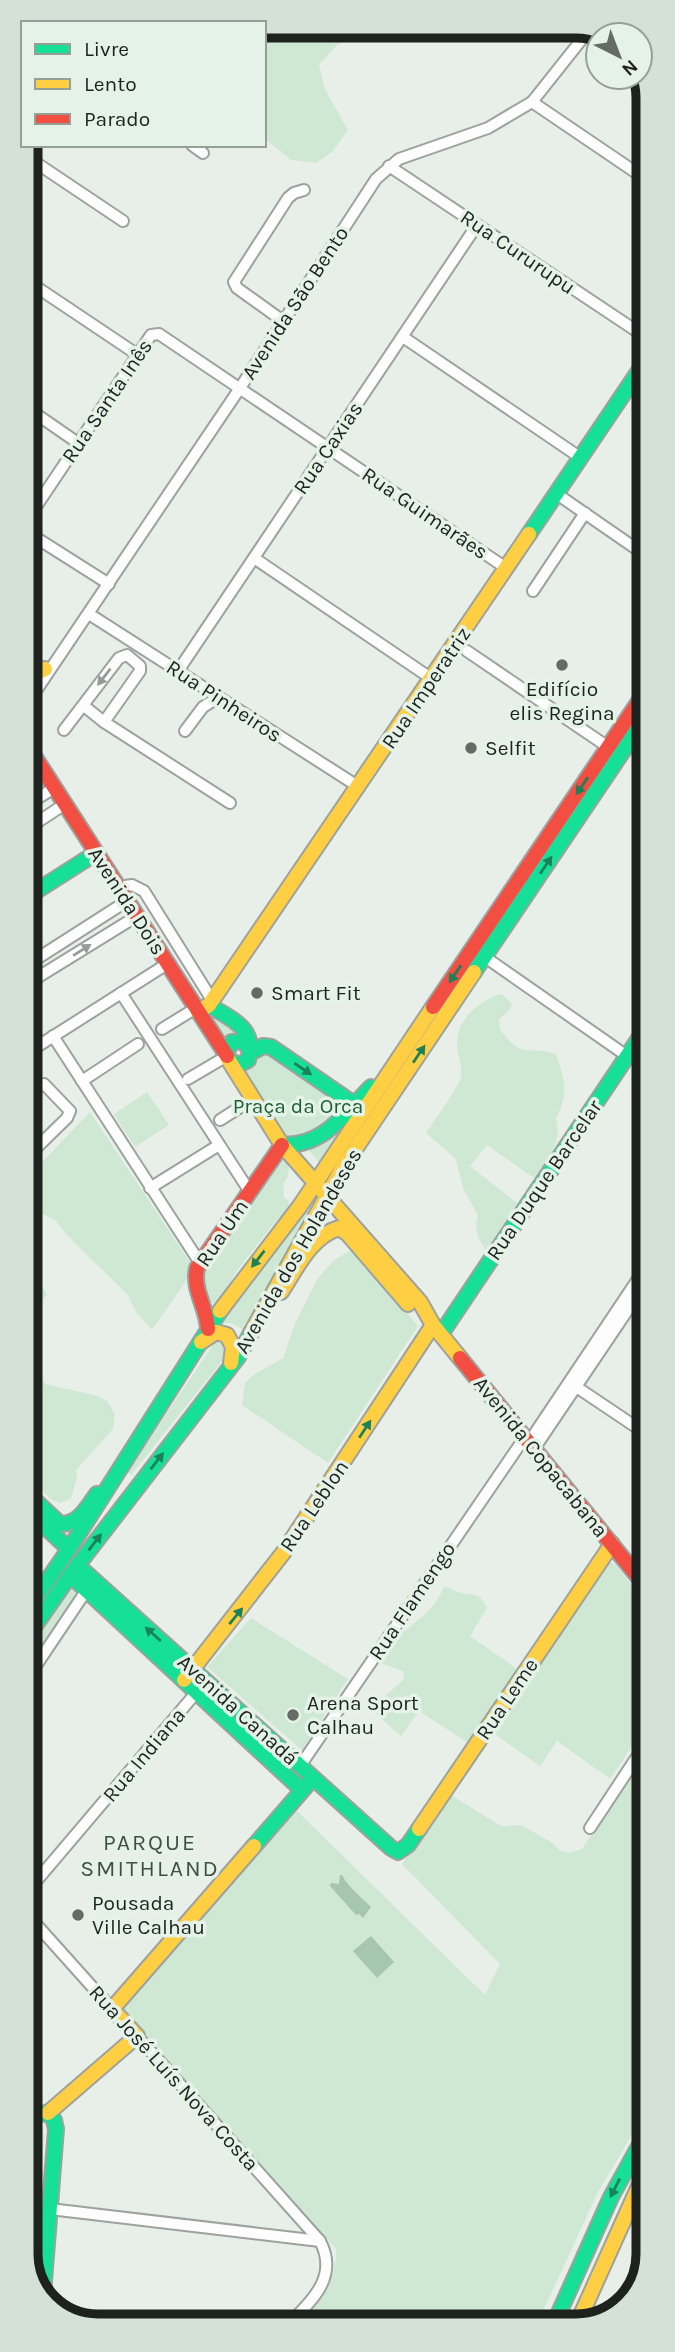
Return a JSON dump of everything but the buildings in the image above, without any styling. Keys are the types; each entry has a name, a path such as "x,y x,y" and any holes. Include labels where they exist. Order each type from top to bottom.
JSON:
{"main road":[{"name":"Rua Imperatriz","path":"203,1006 359,787 636,377"},
{"path":"38,672 45,669"},
{"path":"282,1144 296,1146 320,1137 359,1107 391,1069 636,706"},
{"name":"Avenida dos Holandeses","path":"38,1621 73,1570 225,1374 254,1331 326,1195 636,732"},
{"name":"Avenida Dois","path":"38,763 167,964 203,1006 239,1060 253,1099 282,1144 316,1182"},
{"path":"38,890 96,853"},
{"path":"203,1006 247,1031 252,1041 239,1060"},
{"name":"Rua Duque Barcelar","path":"437,1329 636,1043"},
{"path":"239,1060 263,1046 271,1047 359,1107 381,1111"},
{"name":"Avenida dos Holandeses","path":"38,1594 237,1286 316,1182 359,1107"},
{"name":"Rua Um","path":"208,1329 206,1309 194,1285 195,1273 282,1144"},
{"name":"Avenida Copacabana","path":"316,1182 420,1302 437,1329 636,1574"},
{"path":"300,1206 310,1198 326,1195"},
{"name":"Avenida Copacabana","path":"254,1331 318,1240 324,1233 335,1228 343,1229 412,1308 437,1329"},
{"name":"Rua Leblon","path":"188,1674 283,1553 437,1329"},
{"path":"197,1346 207,1336 216,1332 224,1332 230,1337 234,1344 234,1353 225,1374"},
{"path":"38,1503 60,1524 71,1524 123,1461"},
{"path":"38,1520 69,1549"},
{"name":"Rua Leme","path":"401,1851 408,1845 612,1544"},
{"name":"Avenida Canadá","path":"73,1570 202,1687 302,1790"},
{"name":"Avenida Canadá","path":"202,1687 300,1766 391,1848 401,1851"},
{"path":"112,2009 313,1778"},
{"name":"Rua José Luís Nova Costa","path":"112,2009 137,2036"},
{"path":"38,2112 137,2036"},
{"path":"38,2115 54,2120 56,2129 44,2279"},
{"path":"558,2314 598,2222 635,2151"},
{"path":"634,2194 636,2179"},
{"path":"582,2313 636,2190"}],"street":[{"name":"Avenida São Bento","path":"38,688 240,388 376,179 399,159 488,128 532,102 582,39"},
{"path":"532,102 636,173"},
{"path":"195,147 203,153"},
{"path":"38,164 123,221"},
{"name":"Rua Cururupu","path":"388,166 636,330"},
{"path":"284,321 237,288 234,282 289,198 304,190"},
{"name":"Rua Caxias","path":"178,671 477,225"},
{"path":"38,288 138,355"},
{"name":"Rua Santa Inês","path":"38,503 151,335 159,334 240,388"},
{"path":"402,337 581,458"},
{"name":"Rua Guimarães","path":"240,388 506,568"},
{"path":"38,415 78,443"},
{"path":"557,494 636,549"},
{"path":"533,591 584,513"},
{"path":"38,539 109,584"},
{"path":"254,558 432,679"},
{"name":"Rua Pinheiros","path":"89,614 359,787"},
{"path":"132,659 141,647"},
{"name":"Avenida São Bento","path":"38,675 63,651"},
{"path":"467,651 608,747"},
{"path":"64,730 119,658 127,655 140,666 140,671 104,722"},
{"path":"186,732 203,707 219,698"},
{"path":"84,706 104,722 230,803"},
{"path":"38,798 54,788"},
{"path":"38,822 65,804"},
{"path":"118,887 132,885 144,891 203,1006 162,1029"},
{"path":"38,958 127,901"},
{"path":"38,977 137,916"},
{"path":"485,957 627,1056"},
{"path":"38,1046 167,964"},
{"path":"121,993 250,1192"},
{"path":"53,1037 200,1264"},
{"path":"82,1081 138,1044"},
{"path":"188,1079 239,1060"},
{"path":"38,1086 44,1084 68,1107 70,1114 38,1146"},
{"path":"220,1121 253,1099"},
{"path":"150,1188 219,1145"},
{"name":"Rua Flamengo","path":"300,1766 573,1385 636,1288"},
{"path":"573,1385 636,1427"},
{"path":"38,1663 90,1585"},
{"name":"Rua Indiana","path":"38,1879 202,1687"},
{"path":"590,1828 636,1758"},
{"name":"Rua José Luís Nova Costa","path":"38,1925 112,2009"},
{"name":"Rua José Luís Nova Costa","path":"137,2036 320,2241"},
{"path":"50,2208 320,2241 329,2265 313,2298 299,2313"}],"green space":[{"path":"266,38 347,39 336,46 319,65 325,90 348,130 332,152 316,163 291,160 266,140"},
{"path":"502,994 512,1004 499,1020 500,1029 520,1049 556,1054 564,1094 556,1119 556,1144 534,1178 487,1145 470,1166 517,1203 486,1250 477,1234 478,1215 464,1190 455,1158 426,1133 461,1077 457,1044 465,1019 478,1006"},
{"path":"211,1014 237,1032 228,1043 226,1044 209,1018"},
{"name":"Praça da Orca","path":"263,1049 342,1104 324,1125 308,1136 291,1138 283,1135 244,1075 244,1069"},
{"path":"147,1092 169,1125 135,1147 114,1114"},
{"path":"90,1112 191,1264 186,1281 152,1330 136,1312 128,1295 55,1220 42,1214 38,1215 38,1166"},
{"path":"349,1120 320,1164 306,1147"},
{"path":"279,1159 285,1159 289,1168 283,1184 284,1197 289,1201 288,1210 275,1222 236,1272 220,1301 213,1303 204,1296 199,1274"},
{"path":"309,1211 244,1330 230,1323 218,1324 301,1215"},
{"path":"353,1249 418,1326 328,1463 242,1405 245,1383 283,1358 296,1321 318,1278 334,1260"},
{"path":"38,1285 44,1289 47,1295 38,1305"},
{"path":"219,1340 226,1343 226,1356 131,1475 127,1472 215,1342"},
{"path":"38,1374 46,1384 98,1396 107,1401 115,1414 113,1429 76,1470 77,1477 71,1498 61,1503 52,1500 38,1487"},
{"path":"615,1564 636,1591 636,1741 610,1779 557,1741 540,1766 493,1733 606,1566"},
{"path":"444,1587 482,1599 487,1608 470,1636 517,1669 467,1742 419,1711 401,1736 376,1714 385,1696 404,1679 403,1671 380,1663 401,1636 432,1607"},
{"path":"71,1589 80,1590 38,1652 38,1635"},
{"name":"Arena Sport Calhau","path":"251,1618 348,1679 302,1750 207,1667"},
{"path":"636,1768 636,2128 598,2192 542,2314 308,2313 330,2281 336,2249 120,2009 296,1810 485,1995 500,1964 402,1864 451,1795 501,1826 521,1825 561,1851 570,1853 582,1849"},
{"path":"38,2104 44,2135 38,2232"}],"shaded area":[{"path":"340,1875 371,1907 363,1918 359,1914 356,1915 330,1886 331,1883 339,1884"},
{"path":"371,1936 394,1962 377,1978 353,1951"}],"traffic: fast":[{"path":"529,534 636,375"},
{"path":"474,972 636,732"},
{"path":"38,890 96,853"},
{"path":"209,1005 246,1032 250,1049 248,1060 239,1065 230,1061 226,1052 232,1042 243,1041 250,1050"},
{"path":"441,1334 636,1043"},
{"path":"250,1053 263,1046 271,1047 364,1111"},
{"path":"282,1145 297,1144 322,1134 371,1087"},
{"path":"38,1594 220,1311"},
{"path":"38,1621 70,1575 238,1357 251,1333"},
{"path":"38,1503 60,1524 67,1524 77,1518 97,1494"},
{"path":"38,1520 69,1549"},
{"path":"77,1565 391,1848 398,1852 408,1845 419,1829"},
{"path":"70,1575 302,1790"},
{"path":"254,1846 313,1778"},
{"path":"38,2114 48,2113"},
{"path":"44,2279 56,2129 54,2120 48,2113"},
{"path":"559,2314 611,2197 636,2152"}],"traffic: slow":[{"path":"198,1012 209,1005 529,534"},
{"path":"38,672 45,669"},
{"path":"251,1333 343,1167 474,972"},
{"path":"220,1311 300,1206 433,1007"},
{"path":"228,1059 282,1145 420,1302 433,1325 460,1358"},
{"path":"281,1292 312,1246 320,1238 339,1228 347,1233 408,1304"},
{"path":"184,1680 283,1553 433,1325"},
{"path":"201,1342 216,1332 227,1335 233,1347 231,1363"},
{"path":"419,1829 612,1544"},
{"path":"48,2113 137,2036 112,2009 254,1846"},
{"path":"582,2313 636,2193"}],"traffic: jam":[{"path":"433,1007 636,706"},
{"path":"38,762 227,1056"},
{"path":"208,1329 196,1284 197,1268 282,1145"},
{"path":"460,1358 636,1574"}],"place":[{"name":"Edifício elis Regina","path":"562,665"},
{"name":"Selfit","path":"471,748"},
{"name":"Smart Fit","path":"257,993"},
{"name":"Arena Sport Calhau","path":"293,1715"},
{"name":"Pousada Ville Calhau","path":"78,1915"}],"district":[{"name":"PARQUE SMITHLAND","path":"150,1855"}]}
